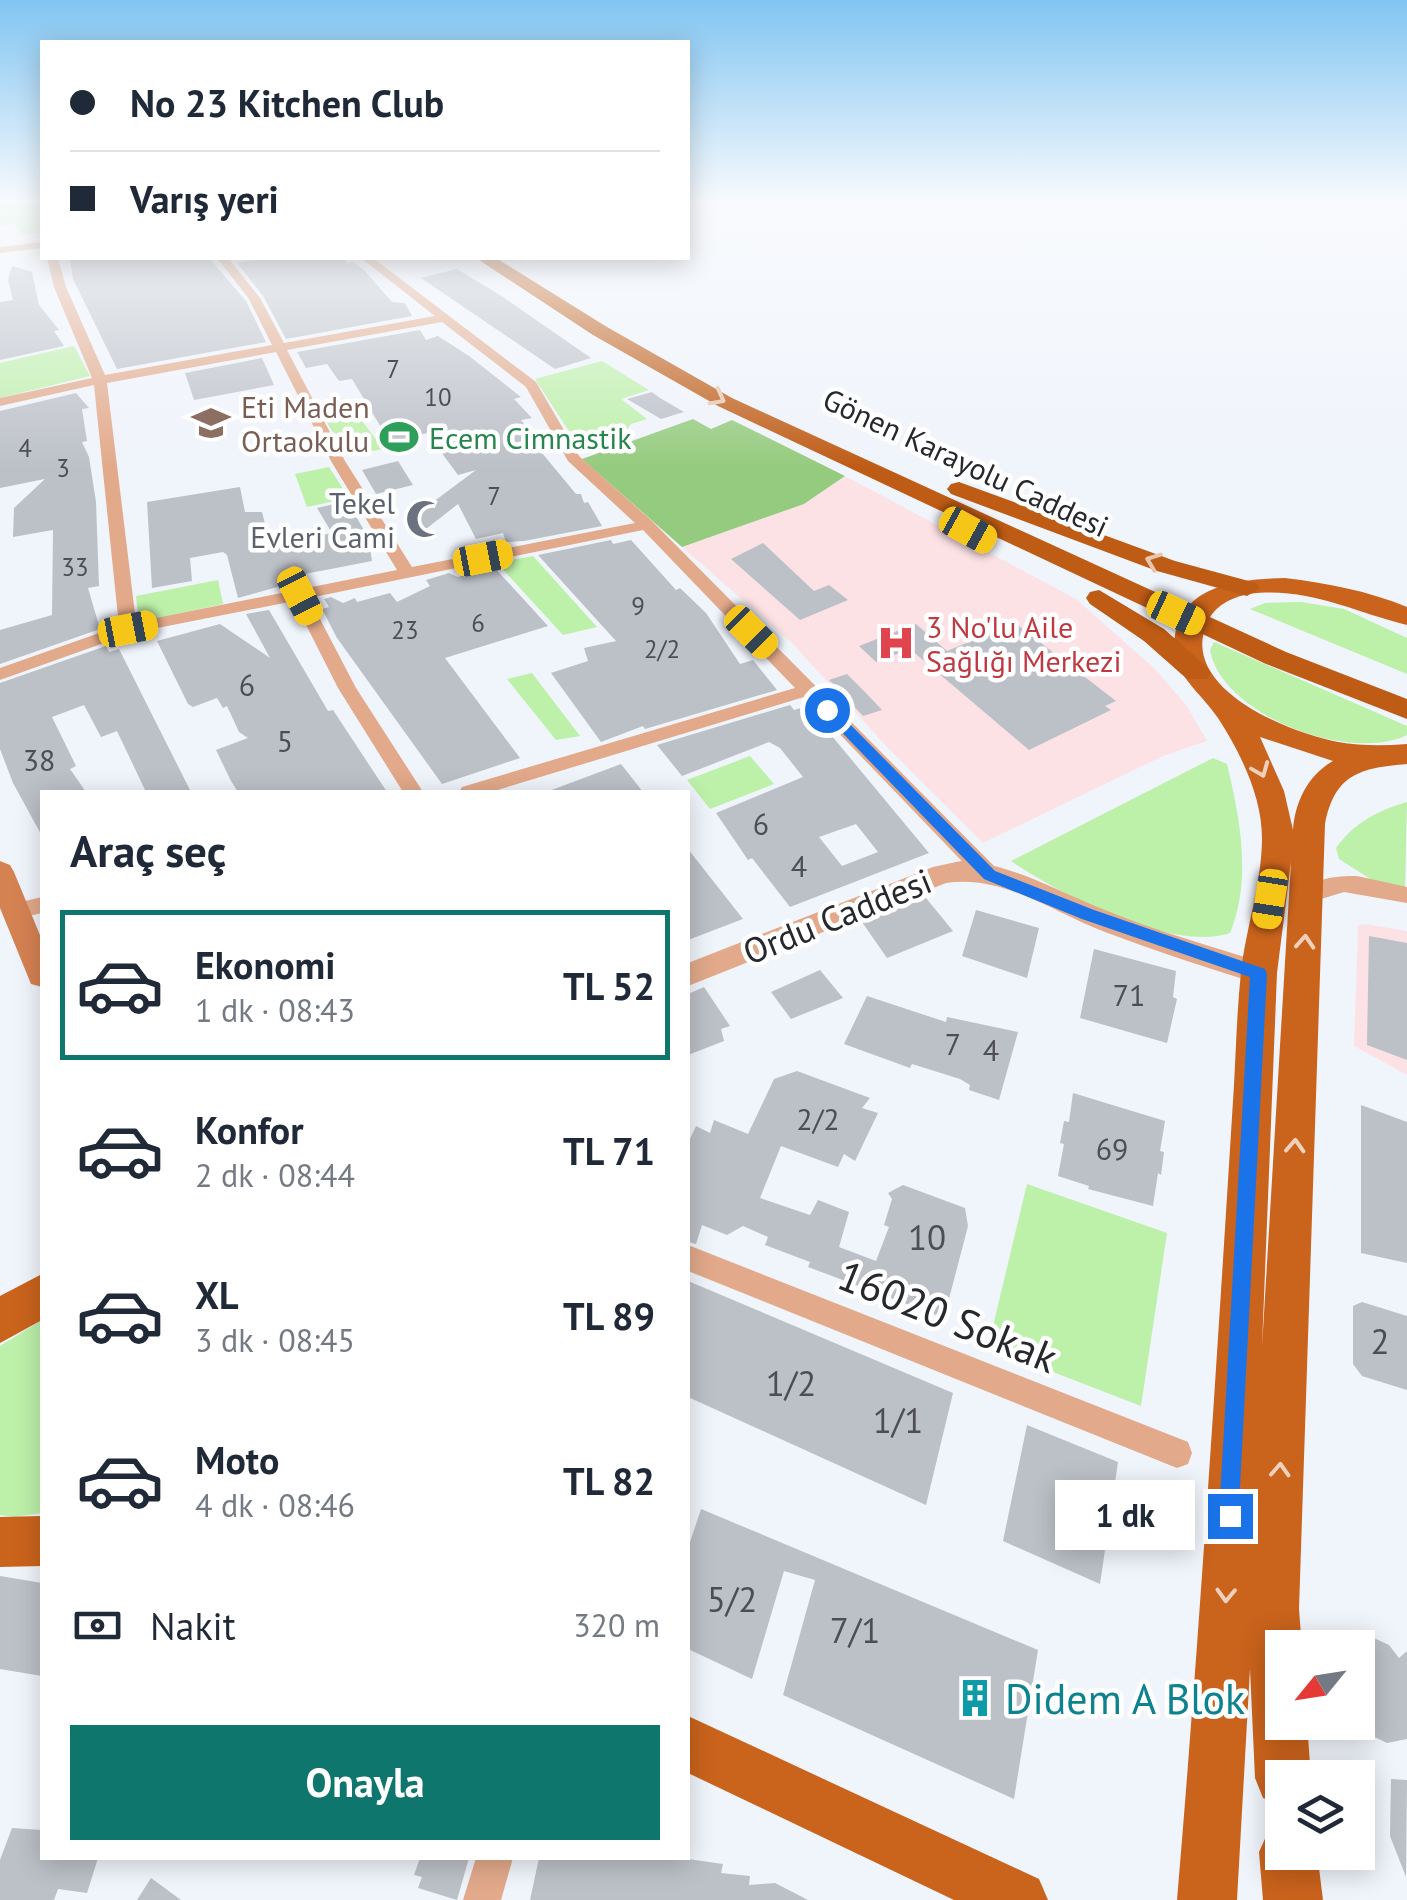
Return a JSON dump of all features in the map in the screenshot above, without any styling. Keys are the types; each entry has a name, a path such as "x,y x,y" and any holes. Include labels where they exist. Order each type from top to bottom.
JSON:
{"highway":[{"name":"Gönen Karayolu Caddesi","path":"541,292 706,392 875,474 1276,658 1407,710"},
{"name":"Gönen Karayolu Caddesi","path":"572,292 687,361 906,471 1291,644 1407,688"},
{"path":"906,471 1166,566 1243,589"},
{"path":"875,474 958,524 1110,605 1198,670"}],"main road":[{"path":"1207,1900 1224,1661 1259,974 1276,850 1275,814 1251,748 1198,670 1188,630 1196,616 1218,598 1243,589 1286,585 1332,590 1407,617"},
{"path":"1198,670 1232,709 1280,736 1337,752 1407,754"},
{"path":"1283,1760 1274,1608 1320,883 1313,799 1333,773 1375,756"},
{"path":"0,872 29,908 40,965"},
{"path":"18,1310 40,1283"},
{"path":"690,1745 1018,1900"},
{"path":"1290,1870 1292,1900"}],"street":[{"path":"62,292 100,380 128,629"},
{"path":"249,292 338,461 408,573"},
{"path":"411,292 531,385 573,458 647,526 990,875 1259,974"},
{"path":"0,402 100,380 445,318"},
{"path":"0,674 128,629 647,526"},
{"path":"300,596 347,688 412,790"},
{"path":"476,790 808,690"},
{"name":"Ordu Caddesi","path":"690,974 942,874 962,871 990,875"},
{"path":"1320,883 1370,886 1407,895"},
{"name":"16020 Sokak","path":"690,1259 1177,1453"},
{"path":"482,1900 493,1860"}],"shaded area":[{"path":"845,476 1076,599 1155,669 1186,705 1207,741 1163,756 983,843 888,748 791,642 682,547 804,504"},
{"path":"1358,925 1407,931 1407,1075 1354,1046"}],"green space":[{"path":"74,346 90,376 0,398 0,363"},
{"path":"602,361 649,390 621,399 647,419 631,424 624,433 576,442 535,379"},
{"path":"345,398 383,449 347,455 316,405"},
{"path":"693,419 711,429 732,420 845,476 804,504 682,547 582,459"},
{"path":"329,467 349,498 307,507 295,474"},
{"path":"533,556 597,627 563,635 497,563"},
{"path":"218,580 223,604 139,622 136,596"},
{"path":"1301,602 1344,609 1407,638 1407,674 1250,609 1265,603"},
{"path":"1214,642 1407,726 1407,735 1383,742 1354,743 1292,728 1238,695 1220,674 1210,650"},
{"path":"532,673 580,736 556,740 507,679"},
{"path":"750,756 774,784 710,809 687,780"},
{"path":"1213,758 1227,764 1242,849 1241,892 1230,933 1206,937 1148,928 1086,904 1011,861"},
{"path":"1407,802 1405,888 1372,880 1339,859 1336,848 1359,824"},
{"path":"1027,1184 1167,1233 1141,1406 988,1347"},
{"path":"40,1321 40,1513 0,1515 0,1346"}],"building":[{"path":"11,292 36,292 39,305 59,330 54,331 64,346 0,360 0,302 13,300"},
{"path":"79,292 238,292 266,342 117,369"},
{"path":"260,292 383,292 392,302 405,303 412,316 286,339"},
{"path":"441,292 494,292 591,358 555,369"},
{"path":"420,330 426,340 438,336 469,356 521,397 514,399 532,418 521,420 546,452 542,453 576,494 581,494 584,503 588,502 602,526 524,541 506,542 503,533 476,539 458,504 426,529 405,523 476,470 458,475 427,433 390,442 352,379 339,381 327,364 306,368 297,352"},
{"path":"262,358 274,385 194,400 185,373"},
{"path":"652,392 684,412 661,419 627,399"},
{"path":"76,393 89,408 82,409 87,441 82,442 89,457 96,502 99,586 88,588 100,629 0,664 0,630 52,615 53,530 13,537 14,508 45,479 0,488 0,411"},
{"path":"398,461 413,485 376,494 362,470"},
{"path":"240,487 245,512 262,512 271,546 332,533 317,508 347,501 368,537 372,561 279,579 281,586 238,598 223,552 190,558 192,581 152,588 147,502"},
{"path":"611,540 613,544 631,540 676,590 680,588 706,613 740,664 753,660 777,690 645,729 643,726 601,742 551,673 588,661 584,648 616,641 538,555"},
{"path":"763,543 814,591 829,585 848,600 800,620 731,559"},
{"path":"493,566 548,626 445,658 520,758 442,784 337,638 322,609 329,607 324,599 331,597 343,603 355,598 357,602 390,593 397,602 430,586 426,580 449,573 458,577"},
{"path":"269,610 328,711 333,710 386,790 237,790 216,750 248,738 239,732 227,706 223,708 217,698 193,707 188,704 157,641 220,624 270,658 246,614"},
{"path":"1015,623 1116,701 1105,706 1111,710 1029,750 910,649 876,662 859,646 916,624 947,651"},
{"path":"106,646 109,652 119,649 190,790 145,790 117,731 101,737 84,705 52,717 76,766 70,769 85,790 40,790 40,832 0,749 0,683"},
{"path":"847,674 882,710 863,716 829,680"},
{"path":"790,705 794,710 807,706 929,853 790,907 752,858 748,860 716,813 803,777 780,748 769,742 682,776 657,745","holes":["856,824 878,852 842,866 819,837"]},
{"path":"621,764 641,790 552,790"},
{"path":"690,852 743,919 690,939"},
{"path":"926,898 953,931 887,958 862,922"},
{"path":"976,910 1039,928 1027,978 962,956"},
{"path":"1369,936 1407,943 1407,1060 1367,1045"},
{"path":"1094,949 1176,971 1173,997 1177,999 1167,1043 1080,1018"},
{"path":"820,970 843,998 791,1019 771,992"},
{"path":"704,987 730,1026 721,1029 724,1041 690,1054 690,993"},
{"path":"867,996 946,1022 947,1017 1018,1032 999,1100 969,1090 970,1085 960,1079 912,1064 910,1068 844,1044"},
{"path":"797,1071 870,1098 862,1108 878,1113 855,1161 844,1154 838,1167 781,1146 760,1198 810,1215 818,1200 849,1212 839,1247 876,1261 889,1227 884,1225 892,1199 888,1193 903,1185 965,1208 968,1226 944,1318 808,1267 810,1262 765,1245 768,1237 743,1226 727,1235 702,1225 696,1244 690,1242 690,1139 696,1126 710,1133 714,1120 748,1134 774,1079"},
{"path":"1073,1093 1165,1121 1161,1175 1158,1173 1153,1206 1088,1189 1089,1186 1058,1176 1064,1144 1060,1143 1064,1121 1069,1122"},
{"path":"1361,1105 1407,1122 1407,1263 1361,1253"},
{"path":"690,1282 953,1393 926,1505 690,1398"},
{"path":"1362,1302 1407,1316 1407,1390 1362,1376 1353,1364 1353,1306"},
{"path":"1027,1425 1118,1462 1100,1584 1003,1541"},
{"path":"701,1509 1038,1650 1014,1799 783,1695 815,1580 784,1571 752,1679 690,1650 690,1542"},
{"path":"0,1576 40,1583 40,1676 0,1669"},
{"path":"1375,1639 1389,1645 1399,1658 1407,1651 1407,1739 1387,1743 1375,1737"},
{"path":"1391,1779 1407,1780 1406,1877 1390,1836"},
{"path":"12,1828 40,1830 40,1860 97,1860 87,1893 58,1889 54,1900 0,1900 0,1860"},
{"path":"690,1859 723,1864 721,1873 750,1876 749,1885 775,1883 808,1900 530,1900 539,1860"},
{"path":"419,1860 468,1860 457,1900 418,1888 422,1877 414,1875"},
{"path":"151,1878 181,1900 137,1900"}],"place":[{"name":"Eti Maden Ortaokulu","path":"211,423"},
{"name":"Ecem Cimnastik","path":"399,437"},
{"name":"Tekel Evleri Cami","path":"425,519"},
{"name":"3 No'lu Aile Sağlığı Merkezi","path":"896,643"},
{"name":"Didem A Blok","path":"975,1698"}],"route":[{"path":"827,710 990,875 1259,974 1230,1516"}]}
